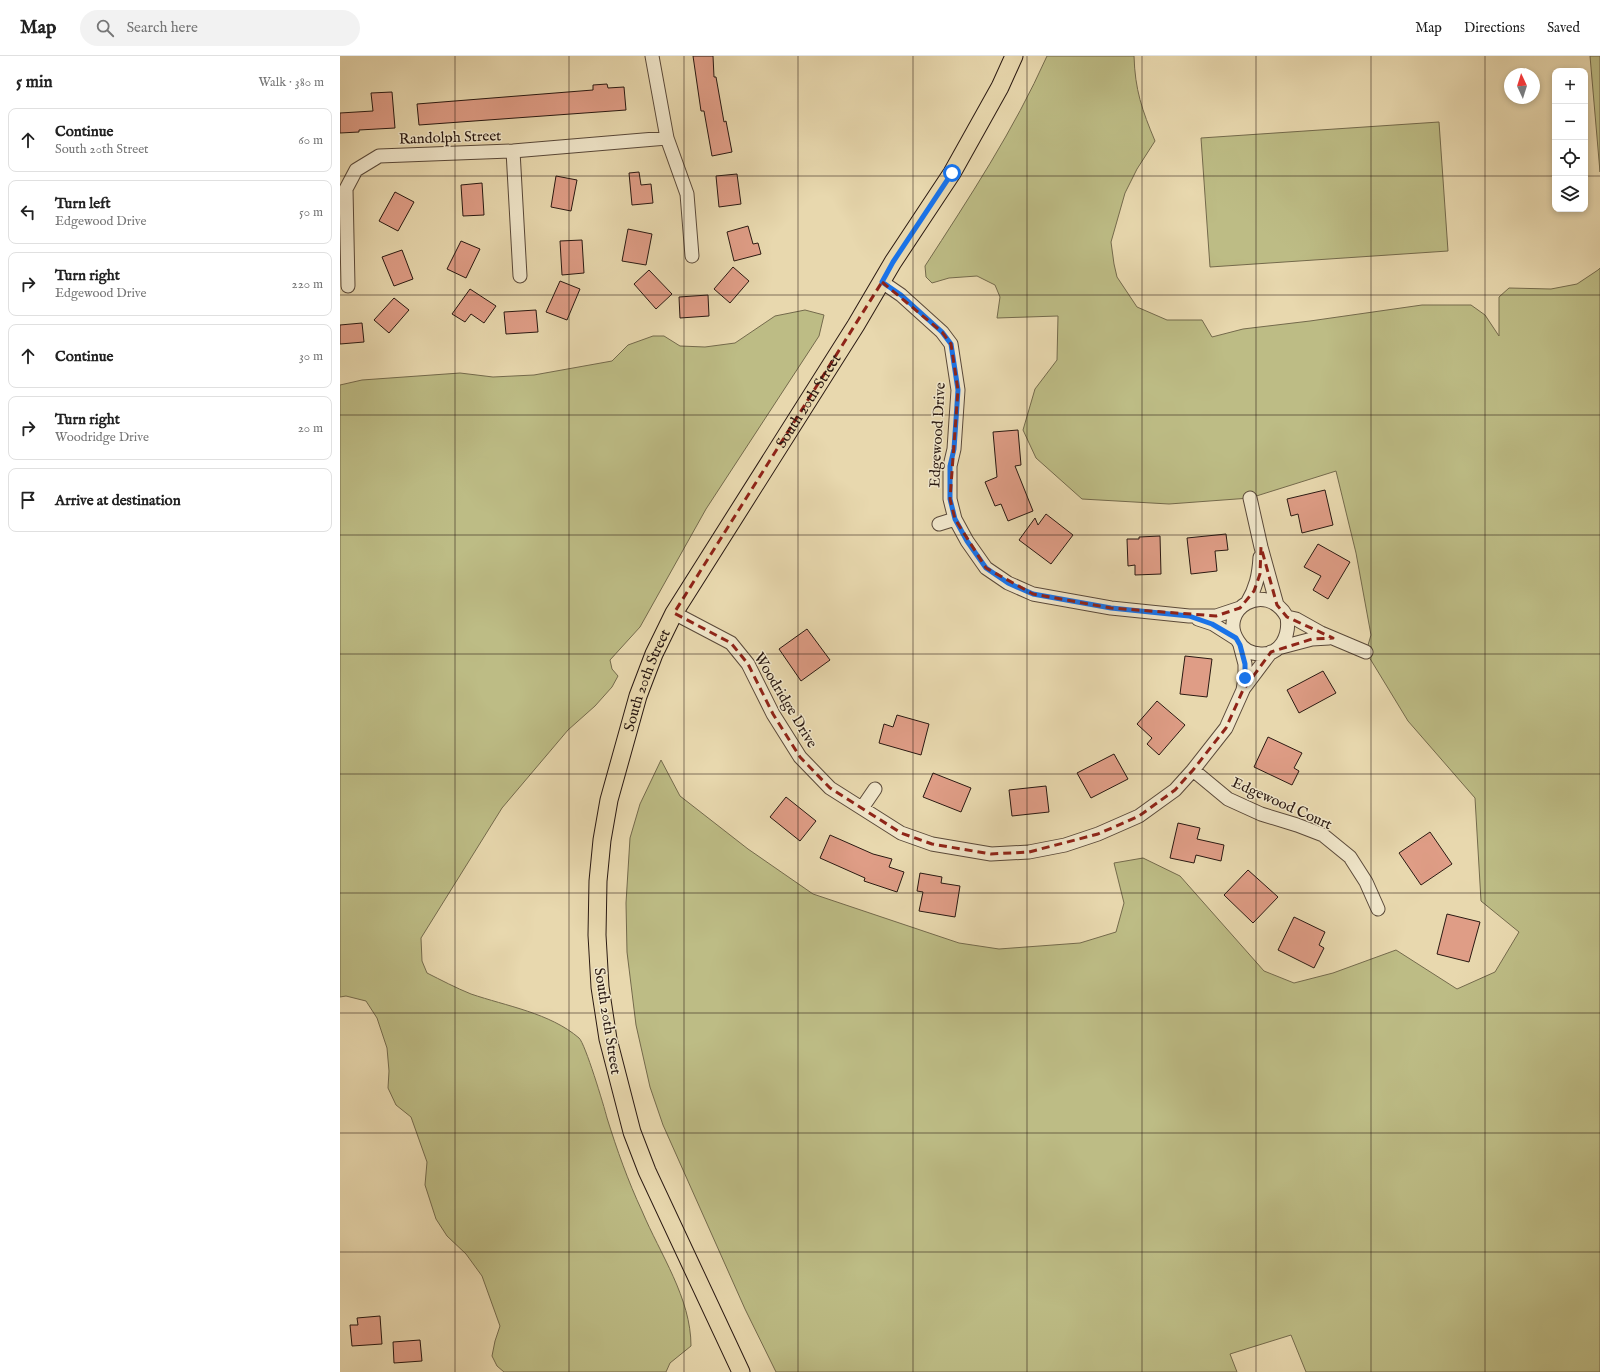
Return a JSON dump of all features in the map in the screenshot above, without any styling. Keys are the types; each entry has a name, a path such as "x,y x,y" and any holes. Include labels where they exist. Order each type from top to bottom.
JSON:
{"main road":[{"name":"South 20th Street","path":"741,1372 647,1170 632,1132 608,1039 600,987 597,935 598,881 602,840 609,800 638,696 654,654 674,613 882,282 893,262 952,173 1000,87 1014,56"}],"street":[{"path":"652,56 667,138 687,194 692,256"},
{"name":"Randolph Street","path":"348,286 346,189 356,170 379,156 513,152 667,138"},
{"path":"513,152 520,276"},
{"name":"Edgewood Drive","path":"882,282 901,295 942,332 951,344 958,390 954,449 950,466 950,499 955,519 967,541 986,568 1008,583 1033,594 1111,608 1189,616"},
{"path":"1250,498 1261,547 1277,605"},
{"path":"939,524 955,519"},
{"path":"1238,642 1233,622 1236,615 1254,591 1260,574 1261,547"},
{"path":"1189,616 1216,616 1243,606 1254,600 1262,599 1270,601 1277,605 1287,617 1288,626 1288,634 1284,642 1275,650"},
{"name":"Woodridge Drive","path":"674,613 731,644 748,664 773,714 800,757 830,788 901,833 932,844 991,854 1028,852 1065,845 1098,834 1138,816 1175,790 1226,728 1243,690 1275,650"},
{"path":"1189,616 1212,624 1238,642 1247,651 1254,654 1263,654 1312,639 1333,638"},
{"path":"1287,617 1296,619 1321,633 1366,652"},
{"name":"Woodridge Drive","path":"1238,642 1245,664 1243,690"},
{"name":"Edgewood Court","path":"1193,770 1228,799 1261,814 1297,825 1322,835 1350,857 1366,882 1378,909"},
{"path":"862,808 875,789"}],"highlighted area":[{"path":"882,282 942,332 951,344 958,390 950,499 955,519 986,568 1033,594 1111,608 1216,616 1240,608 1254,591 1260,574 1261,547 1277,605 1287,617 1333,638 1312,639 1271,652 1243,690 1226,728 1193,770 1175,790 1139,816 1098,834 1029,852 991,854 932,844 901,833 830,788 800,757 773,714 748,664 731,643 674,613"}],"shaded area":[{"path":"1047,56 1134,56 1140,100 1155,141 1137,169 1125,193 1111,242 1117,277 1137,307 1167,320 1202,320 1212,337 1243,329 1422,305 1471,305 1485,315 1499,336 1499,297 1509,288 1551,289 1577,284 1600,268 1600,1372 1306,1372 1291,1335 1230,1354 1237,1372 776,1372 745,1309 663,1125 650,1087 636,1025 627,952 626,903 630,838 640,804 661,760 680,796 748,849 813,894 959,943 999,949 1080,943 1116,932 1124,903 1114,863 1143,858 1180,876 1264,971 1294,983 1333,973 1396,950 1457,989 1495,972 1519,932 1481,901 1475,798 1408,721 1366,652 1371,635 1356,553 1336,471 1250,498 1169,504 1082,499 1036,458 1023,430 1035,389 1057,360 1058,316 997,318 1000,297 995,285 977,276 949,278 932,283 926,277 925,266 1005,137"},
{"path":"1590,56 1600,56 1600,172"},
{"path":"1439,122 1448,251 1210,267 1201,138"},
{"path":"805,310 824,315 819,336 706,509 640,627 610,660 612,669 618,676 612,687 595,706 568,730 502,808 421,938 422,961 427,973 471,994 527,1011 555,1022 567,1029 582,1042 590,1062 627,1177 673,1277 686,1311 690,1328 691,1346 670,1363 666,1372 504,1372 497,1366 492,1356 500,1326 482,1276 466,1254 447,1236 436,1219 425,1185 427,1162 411,1117 396,1105 388,1088 389,1071 387,1048 377,1018 366,1001 346,996 340,997 340,385 362,380 460,373 493,377 534,375 612,361 628,345 653,336 664,336 680,346 705,347 735,343 775,316"}],"building":[{"path":"693,56 713,56 714,77 716,77 724,122 726,121 732,152 712,156 704,111 701,111"},
{"path":"607,84 608,88 624,87 626,110 419,125 417,104 593,90 593,85"},
{"path":"392,92 395,128 359,130 359,132 340,133 340,113 373,111 371,93"},
{"path":"639,172 641,185 651,184 653,203 632,205 629,173"},
{"path":"737,174 741,204 719,207 716,176"},
{"path":"556,176 577,180 571,211 551,207"},
{"path":"482,183 484,215 463,216 461,185"},
{"path":"395,192 414,202 398,231 379,221"},
{"path":"748,226 753,244 758,243 761,254 734,261 727,232"},
{"path":"628,229 652,234 646,265 622,261"},
{"path":"582,240 584,273 562,275 560,241"},
{"path":"461,241 480,249 466,278 447,269"},
{"path":"402,250 413,279 394,286 382,257"},
{"path":"733,267 749,281 730,303 714,289"},
{"path":"649,270 672,294 656,309 634,284"},
{"path":"560,281 580,289 567,320 546,312"},
{"path":"470,289 496,306 484,323 471,314 465,322 452,314"},
{"path":"708,295 709,316 680,318 679,297"},
{"path":"394,298 409,310 389,333 374,320"},
{"path":"536,310 538,332 506,334 504,312"},
{"path":"362,323 364,342 340,344 340,325"},
{"path":"1018,430 1021,465 1015,466 1033,511 1008,521 1001,504 995,506 985,482 997,477 993,432"},
{"path":"1325,490 1333,525 1302,533 1298,514 1291,516 1287,499"},
{"path":"1046,514 1073,535 1051,564 1019,540 1035,518 1038,525"},
{"path":"1226,534 1228,550 1215,551 1217,571 1191,574 1187,538"},
{"path":"1160,536 1161,574 1135,575 1135,565 1128,566 1127,539"},
{"path":"1318,544 1350,562 1328,599 1313,590 1321,576 1304,567"},
{"path":"807,629 830,660 801,681 779,649"},
{"path":"1185,656 1212,659 1207,697 1180,694"},
{"path":"1323,671 1336,693 1299,713 1287,690"},
{"path":"1157,701 1185,725 1159,755 1147,744 1152,738 1137,724"},
{"path":"897,715 929,724 921,755 879,743 884,724 893,727"},
{"path":"1268,737 1302,753 1294,768 1299,771 1292,785 1254,767"},
{"path":"1114,754 1128,779 1091,798 1077,773"},
{"path":"933,773 971,788 961,812 923,797"},
{"path":"1046,786 1049,812 1012,816 1009,790"},
{"path":"786,797 816,821 800,841 770,817"},
{"path":"1178,823 1200,828 1197,839 1224,845 1221,861 1196,855 1194,863 1170,858"},
{"path":"1430,832 1452,864 1421,885 1399,853"},
{"path":"830,835 873,854 892,859 889,867 904,872 897,892 864,881 865,878 820,858"},
{"path":"1248,870 1278,897 1253,923 1224,895"},
{"path":"920,873 942,877 941,883 960,886 955,917 919,911 923,892 917,891"},
{"path":"1447,914 1480,922 1469,962 1437,954"},
{"path":"1294,917 1325,932 1319,945 1324,948 1314,968 1278,950"},
{"path":"380,1316 382,1344 352,1346 350,1325 358,1325 357,1318"},
{"path":"420,1340 422,1361 394,1363 393,1342"}],"route":[{"path":"952,173 893,262 882,282 901,295 942,332 951,344 958,390 954,449 950,466 950,499 955,519 967,541 986,568 1008,583 1033,594 1111,608 1189,616 1212,624 1236,638 1240,645 1245,664 1245,678"}]}
